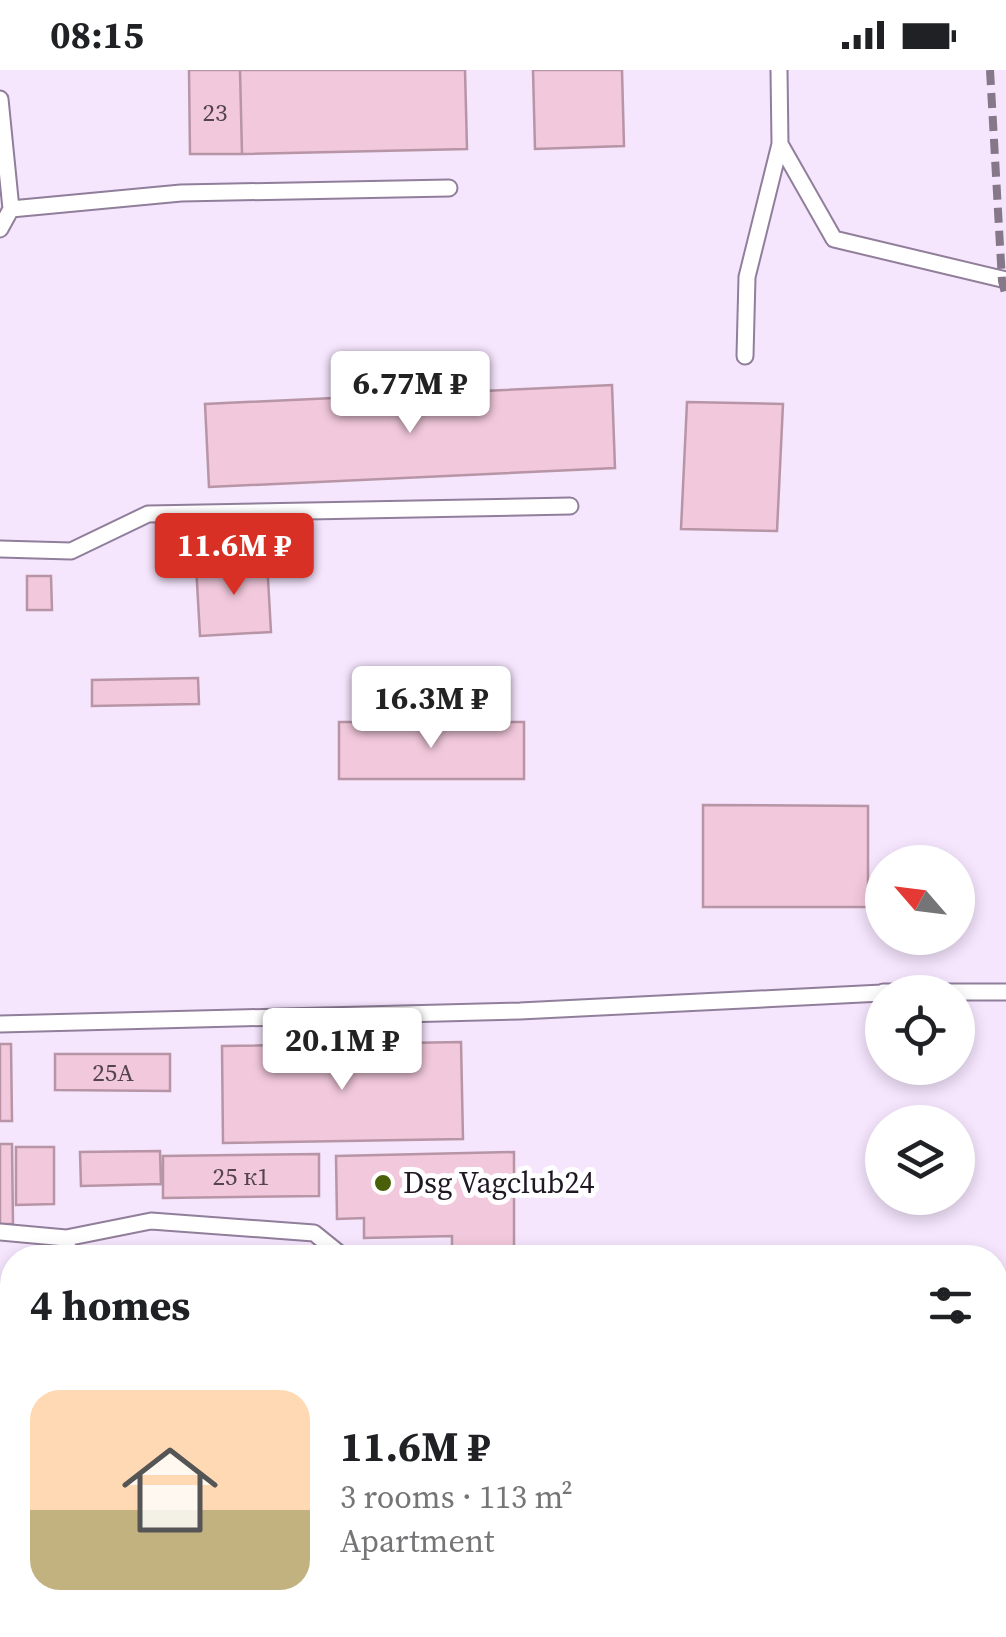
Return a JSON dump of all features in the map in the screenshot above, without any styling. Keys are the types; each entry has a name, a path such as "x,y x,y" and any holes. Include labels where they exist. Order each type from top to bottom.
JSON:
{"lane":[{"path":"745,356 746,277 780,144 778,70"},
{"path":"0,100 10,209 0,229"},
{"path":"780,144 834,238 1006,280"},
{"path":"10,209 181,193 449,188"},
{"path":"0,549 71,551 148,514 570,506"},
{"path":"975,992 1006,992"},
{"path":"0,1024 520,1010 865,993"},
{"path":"0,1232 66,1238 151,1221 314,1233 329,1245"},
{"path":"66,1238 67,1245"}],"building":[{"path":"189,70 240,70 242,154 190,154"},
{"path":"240,70 465,70 467,149 242,154"},
{"path":"533,70 622,70 624,146 535,149"},
{"path":"612,385 615,468 209,487 205,404"},
{"path":"687,402 783,404 777,531 681,529"},
{"path":"267,561 271,632 200,636 196,565"},
{"path":"27,576 51,576 52,610 27,610"},
{"path":"198,678 199,704 92,706 92,680"},
{"path":"339,722 524,722 524,779 339,779"},
{"path":"703,805 868,806 865,907 703,907"},
{"path":"461,1042 463,1139 223,1143 222,1046"},
{"path":"0,1044 11,1044 12,1121 0,1121"},
{"path":"55,1054 170,1054 170,1091 55,1090"},
{"path":"0,1144 12,1144 13,1224 0,1224"},
{"path":"16,1147 54,1147 54,1204 16,1205"},
{"path":"160,1151 161,1184 81,1186 80,1152"},
{"path":"514,1152 514,1245 452,1245 452,1236 364,1238 364,1218 337,1219 336,1156"},
{"path":"319,1154 319,1196 163,1198 163,1156"}],"railway":[{"path":"990,70 1006,297"}],"place":[{"name":"Dsg Vagclub24","path":"383,1183"}]}
